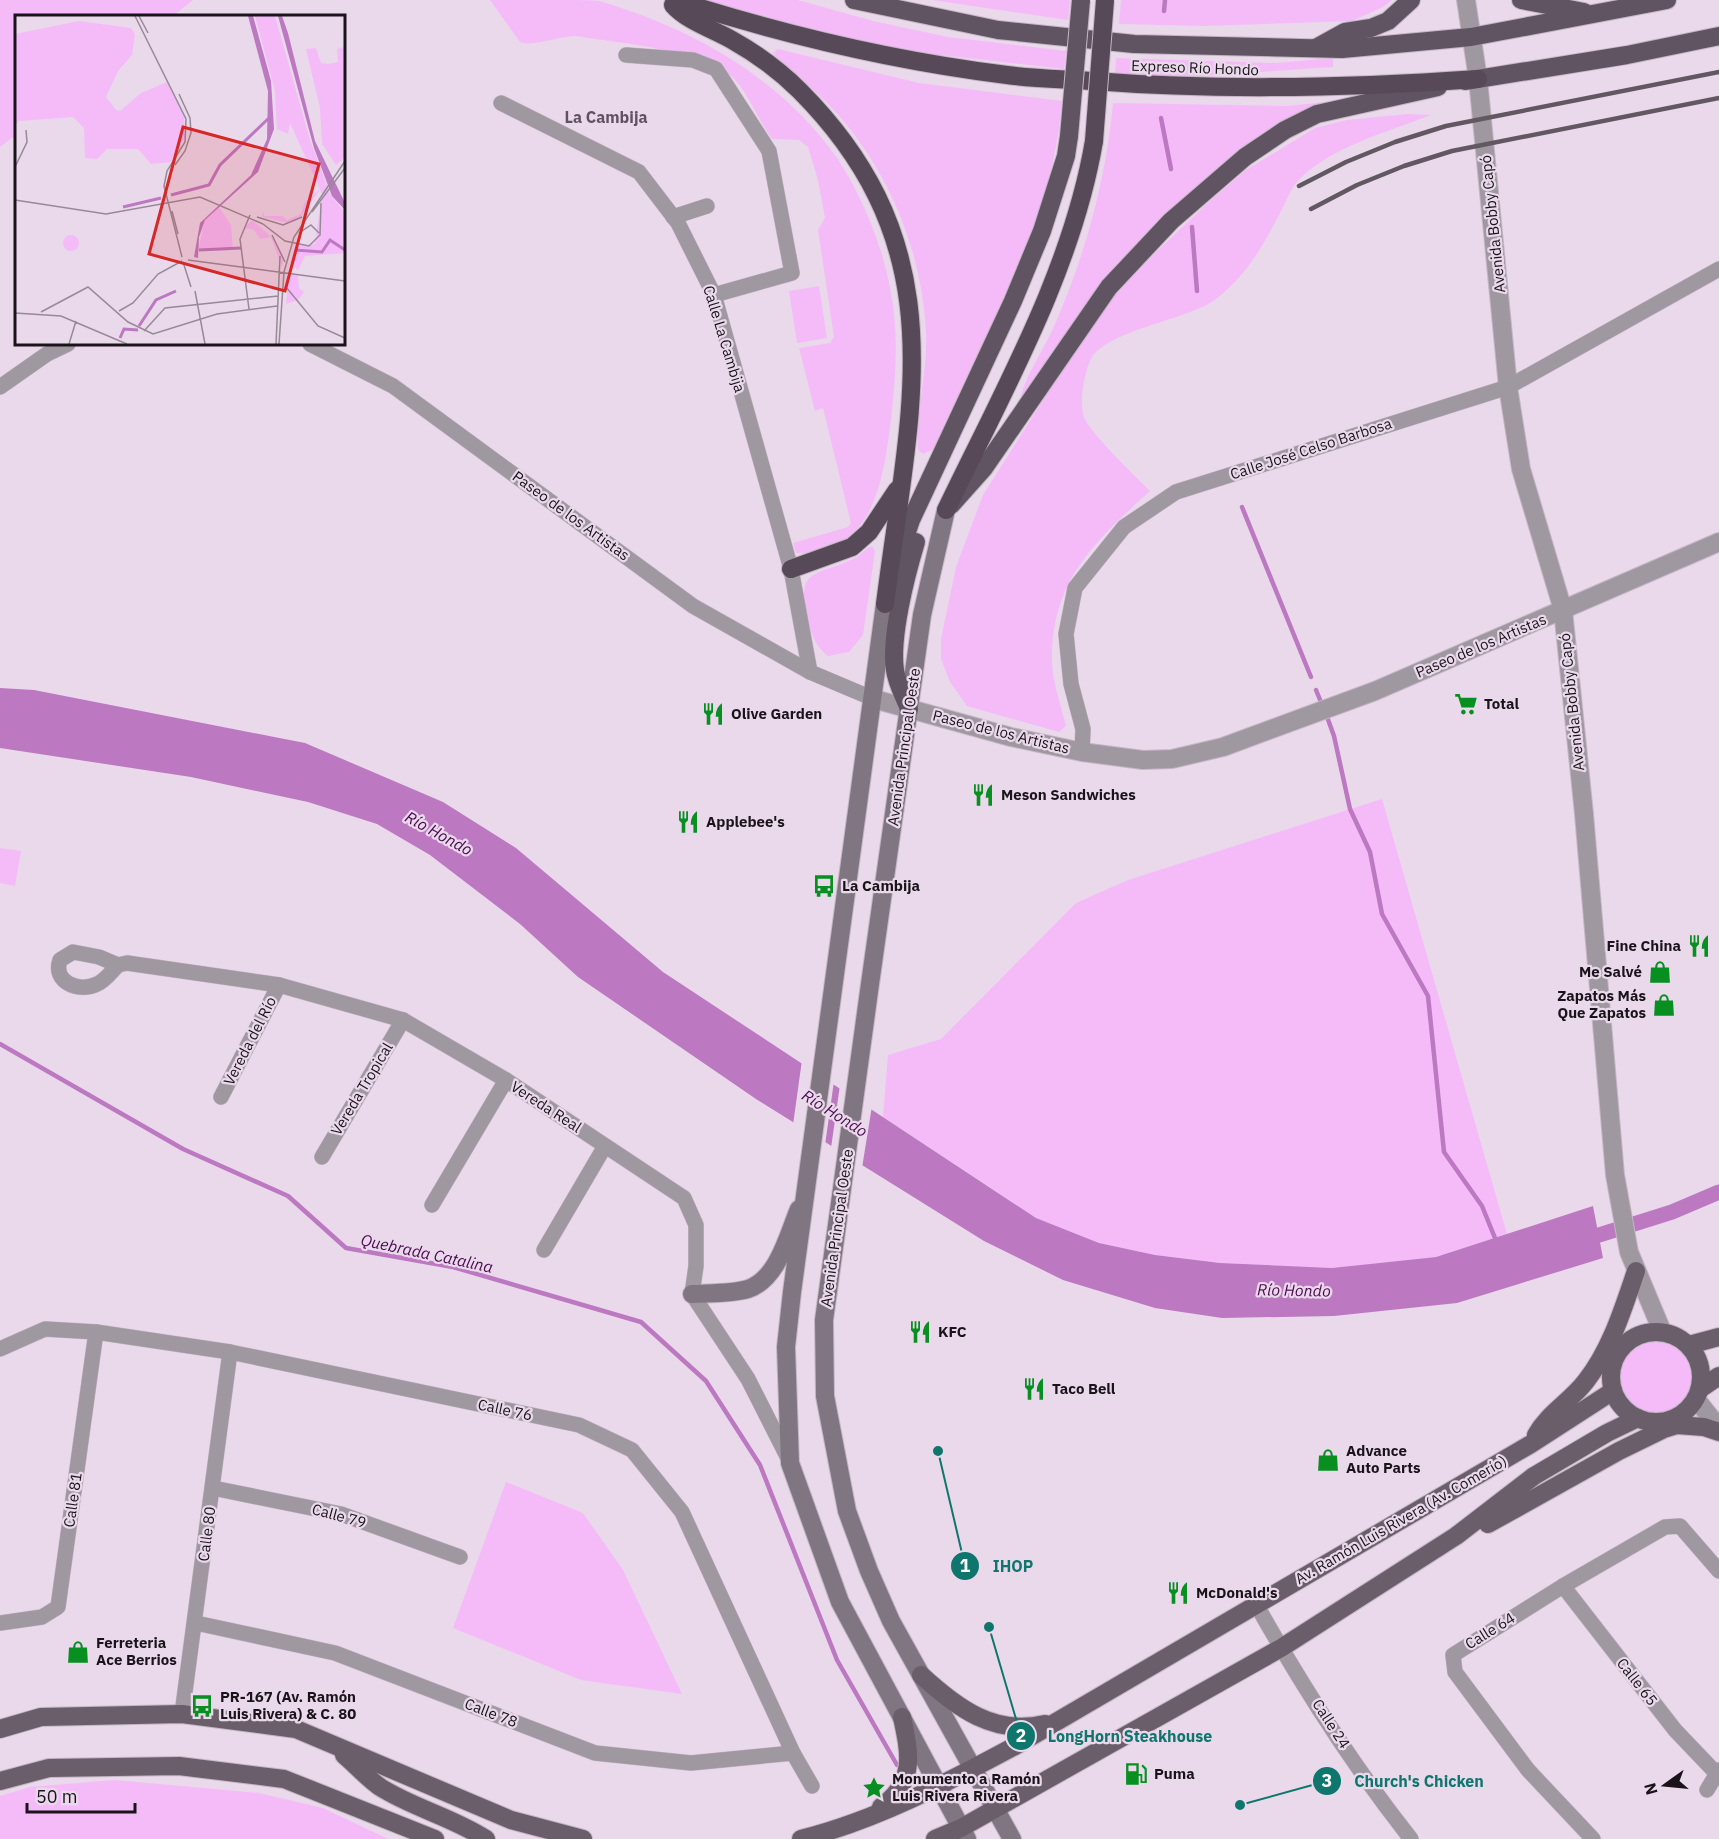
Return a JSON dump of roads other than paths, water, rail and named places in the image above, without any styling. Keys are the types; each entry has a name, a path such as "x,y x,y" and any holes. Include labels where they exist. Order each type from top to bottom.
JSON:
{"highway":[{"path":"668,0 678,11 734,41 772,66 800,91 836,131 867,174 898,248 907,283 913,331 913,373 885,604"},
{"name":"Expreso Río Hondo","path":"675,0 792,35 897,58 1008,75 1236,88 1381,86 1478,79 1627,55 1719,36"},
{"name":"Expreso Río Hondo","path":"854,0 998,30 1134,44 1315,49 1342,49 1471,37 1667,0"},
{"path":"910,0 935,17"},
{"path":"885,604 911,520 1042,231 1066,156 1081,0"},
{"path":"946,510 1024,347 1053,278 1088,172 1094,141 1105,0"},
{"path":"1315,49 1345,32 1371,28 1388,21 1411,0"},
{"path":"1521,0 1594,14"},
{"path":"946,510 984,468 1109,286 1171,221 1245,157 1285,130 1317,114 1478,79"},
{"path":"909,709 897,682 894,653 903,598 917,539 953,430"},
{"path":"791,569 852,547 869,532 900,486"}],"main road":[{"name":"Avenida Principal Oeste","path":"946,510 925,604 870,984 825,1320 825,1396 834,1453 847,1511 869,1571 891,1621 1012,1839"},
{"path":"885,604 808,1188 792,1292 786,1347 790,1463 840,1602 941,1786 964,1834"},
{"path":"692,1294 748,1289 764,1280 772,1271 808,1188"},
{"path":"1531,1444 1541,1426 1586,1381 1618,1325 1636,1271"},
{"path":"1698,1394 1701,1366 1689,1345 1677,1336 1662,1331 1636,1336 1621,1348 1613,1364 1613,1391 1625,1410 1638,1418 1654,1422 1671,1420 1685,1412 1698,1394 1719,1376"},
{"path":"1689,1345 1719,1337"},
{"name":"Av. Ramón Luis Rivera (Av. Comerío)","path":"801,1839 863,1821 973,1769 1531,1444 1613,1391"},
{"name":"Av. Ramón Luis Rivera (Av. Comerío)","path":"935,1839 964,1834 994,1808 1281,1648 1456,1536 1534,1476 1607,1433 1638,1418"},
{"path":"1456,1536 1489,1523 1618,1451 1664,1429 1677,1425 1719,1430"},
{"path":"921,1675 963,1710 1002,1727 1028,1728 1056,1722"},
{"path":"0,1729 41,1717 182,1714 296,1729 511,1820 583,1839"},
{"path":"863,1821 888,1803 899,1792 907,1778 908,1744 902,1717"},
{"path":"328,1742 378,1786 404,1800 463,1824 486,1839"},
{"path":"0,1781 49,1768 179,1766 284,1779 435,1839"}],"street":[{"name":"Avenida Bobby Capó","path":"1466,0 1478,79 1508,387 1521,469 1563,610 1584,814 1615,1175 1623,1225 1636,1271 1662,1331"},
{"path":"626,55 693,60 716,69 769,151 792,273 714,295"},
{"name":"Calle La Cambija","path":"501,102 639,172 673,217 714,295 791,569 810,672"},
{"path":"673,217 707,206"},
{"name":"Calle José Celso Barbosa","path":"1082,752 1083,729 1071,684 1066,634 1075,588 1124,527 1176,492 1508,387 1719,269"},
{"path":"0,387 47,354 66,345"},
{"name":"Paseo de los Artistas","path":"312,345 393,386 693,606 810,672 874,699 1011,738 1082,752 1143,760 1173,759 1223,747 1375,692 1719,542"},
{"name":"Vereda Real","path":"118,965 127,963 279,985 403,1020 506,1080 684,1198 696,1225 696,1266 692,1294"},
{"name":"Vereda del Río","path":"221,1097 279,985"},
{"name":"Vereda Tropical","path":"322,1157 403,1020"},
{"path":"432,1205 506,1080"},
{"path":"544,1250 605,1146"},
{"path":"692,1294 748,1379 790,1463"},
{"name":"Calle 76","path":"0,1349 45,1329 96,1332 230,1353 579,1425 632,1450 682,1512 793,1753 812,1786"},
{"name":"Calle 81","path":"0,1623 42,1617 58,1607 96,1332"},
{"name":"Calle 80","path":"182,1714 196,1623 230,1353"},
{"path":"1698,1394 1719,1430"},
{"name":"Calle 79","path":"213,1488 341,1514 460,1557"},
{"name":"Calle 64","path":"1593,1839 1528,1770 1455,1672 1453,1655 1563,1586 1665,1527 1680,1526 1719,1571"},
{"name":"Calle 65","path":"1563,1586 1675,1730 1718,1772"},
{"name":"Calle 24","path":"1256,1604 1281,1648 1386,1807 1411,1839"},
{"name":"Calle 78","path":"196,1623 335,1653 595,1753 691,1763 793,1753"},
{"path":"1707,1790 1718,1772"}],"water":[{"path":"0,688 34,690 305,743 443,802 516,848 663,972 1036,1218 1099,1243 1155,1255 1220,1263 1332,1268 1436,1257 1593,1206 1603,1258 1457,1303 1334,1316 1222,1318 1155,1308 1063,1280 984,1241 756,1099 578,977 520,924 430,855 377,824 308,802 191,777 0,748"}],"waterway":[{"path":"1164,11 1165,0"},
{"path":"1161,118 1171,169"},
{"path":"1192,227 1197,291"},
{"path":"1242,507 1311,677"},
{"path":"1316,690 1323,707"},
{"path":"1326,714 1334,736 1350,809 1370,852 1382,914 1428,996 1444,1152 1482,1206 1497,1243"},
{"name":"Quebrada Catalina","path":"0,1044 183,1149 288,1196 346,1248 453,1267 641,1322 706,1381 760,1465 837,1660 897,1765"},
{"name":"Río Hondo","path":"1599,1235 1672,1212 1719,1192"}],"railway":[{"path":"1299,186 1346,162 1395,142 1446,126 1719,72"},
{"path":"1311,209 1357,185 1404,166 1452,151 1719,98"}],"place":[{"name":"Total","path":"1466,704"},
{"name":"Olive Garden","path":"713,714"},
{"name":"Meson Sandwiches","path":"983,795"},
{"name":"Applebee's","path":"688,822"},
{"name":"La Cambija","path":"824,886"},
{"name":"Fine China","path":"1699,946"},
{"name":"Me Salvé","path":"1660,972"},
{"name":"Zapatos Más Que Zapatos","path":"1664,1005"},
{"name":"KFC","path":"920,1332"},
{"name":"Taco Bell","path":"1034,1389"},
{"name":"IHOP","path":"938,1451"},
{"name":"Advance Auto Parts","path":"1328,1460"},
{"name":"McDonald's","path":"1178,1593"},
{"name":"LongHorn Steakhouse","path":"989,1627"},
{"name":"Ferreteria Ace Berrios","path":"78,1652"},
{"name":"PR-167 (Av. Ramón Luis Rivera) & C. 80","path":"202,1706"},
{"name":"Puma","path":"1136,1774"},
{"name":"Monumento a Ramón Luis Rivera Rivera","path":"874,1788"},
{"name":"Church's Chicken","path":"1240,1805"}],"district":[{"name":"La Cambija","path":"606,117"}]}
